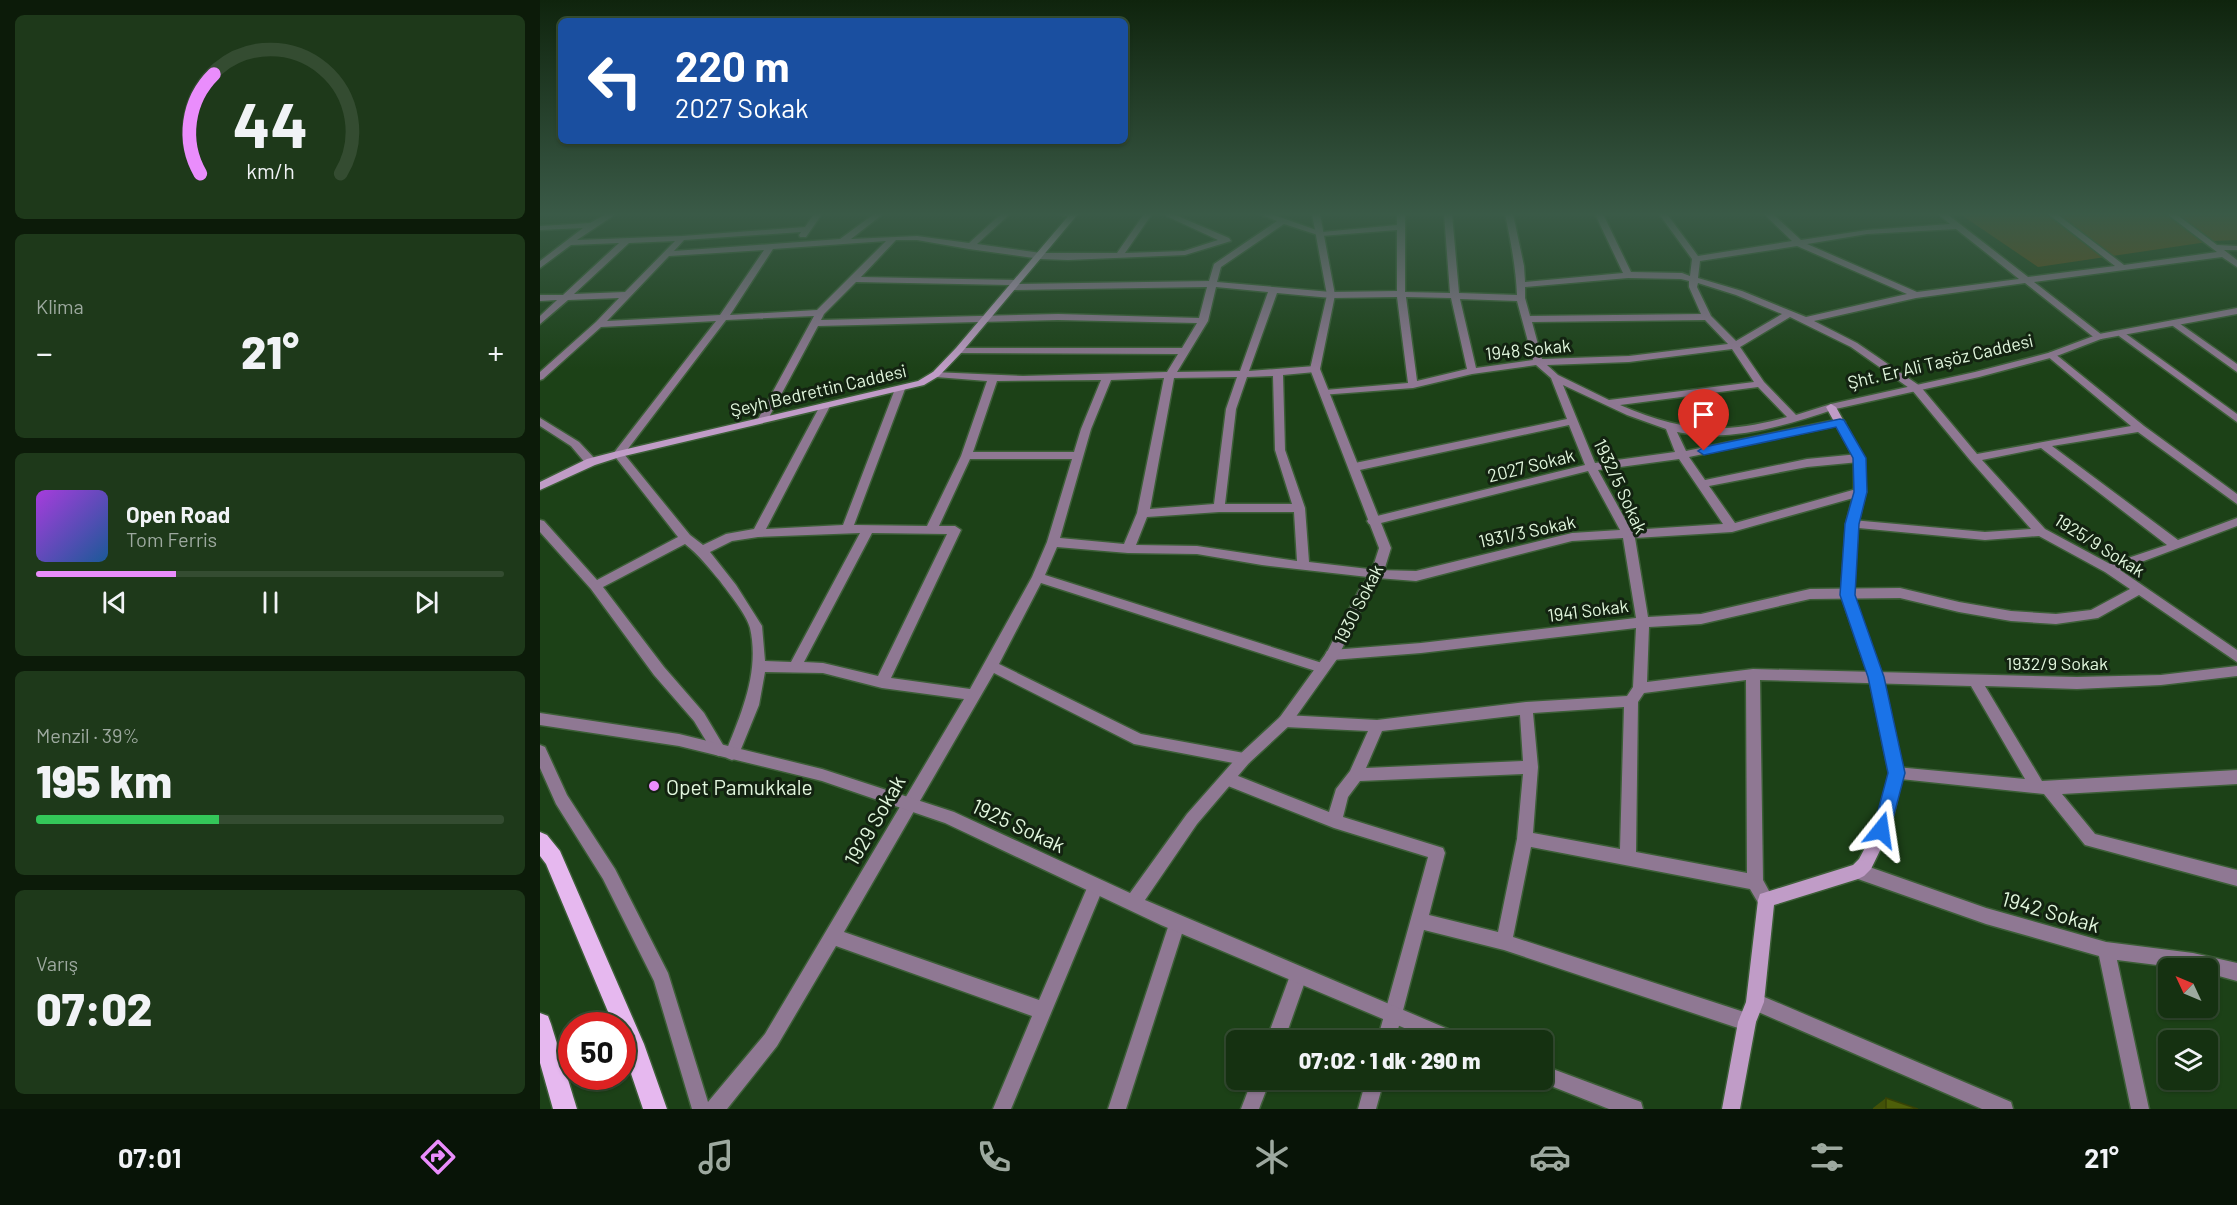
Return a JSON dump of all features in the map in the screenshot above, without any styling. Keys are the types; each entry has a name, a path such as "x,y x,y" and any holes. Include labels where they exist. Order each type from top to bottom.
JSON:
{"main road":[{"name":"Şeyh Bedrettin Caddesi","path":"540,486 591,462 618,454 921,383 936,374 959,350 1032,266"},
{"name":"Şht. Er Ali Taşöz Caddesi","path":"1831,407 1859,458 1860,492 1852,524 1847,595 1876,677 1896,773 1881,830 1865,864 1858,871"},
{"path":"540,841 553,858 636,1052 655,1109"},
{"path":"1731,1109 1747,1022 1755,1002 1766,900 1858,871"},
{"path":"540,1024 565,1109"}],"street":[{"path":"540,321 600,266"},
{"path":"540,377 599,324 657,266"},
{"path":"540,524 595,586 659,671 699,717 725,752 752,705 759,666 756,626 732,588 702,551 686,538 618,454 723,318 758,266"},
{"path":"763,419 820,313 868,266"},
{"path":"1128,549 1143,513 1170,375 1203,321 1217,266"},
{"path":"936,374 992,380 1107,379 1170,375 1278,374 1315,369 1331,295 1326,266"},
{"path":"1401,266 1401,294 1413,385"},
{"path":"1452,266 1455,296 1472,371"},
{"path":"1520,266 1520,292 1539,362"},
{"path":"1624,266 1628,275"},
{"path":"1696,266 1693,287 1707,317 1735,346 1760,384 1795,419"},
{"path":"1849,266 1916,295"},
{"path":"2009,266 2098,337"},
{"path":"1805,320 1916,295 2132,266"},
{"name":"1925/9 Sokak","path":"855,279 1015,285 1214,284 1331,295 1455,296 1520,292 1628,275 1695,278 1805,320 1854,345 1916,388 1974,458 2042,532 2109,569 2190,622 2237,657"},
{"path":"1219,508 1231,409 1273,290"},
{"path":"540,298 626,295"},
{"name":"Şht. Er Ali Taşöz Caddesi","path":"1831,407 1976,375 2051,355 2098,337 2236,312"},
{"path":"599,324 820,313"},
{"path":"1735,346 1788,314"},
{"path":"815,323 989,317 1082,319 1129,317 1203,321"},
{"path":"1526,319 1707,317"},
{"path":"2175,324 2237,369"},
{"path":"2122,334 2237,419"},
{"name":"1948 Sokak","path":"1325,393 1413,385 1472,371 1539,362 1629,359 1735,346"},
{"path":"959,350 1185,351"},
{"path":"2051,355 2140,428 2237,500"},
{"name":"1932/5 Sokak","path":"1539,362 1555,377 1591,467 1628,534 1643,622 1640,688"},
{"name":"1930 Sokak","path":"1133,903 1192,819 1244,759 1285,721 1332,655 1363,593 1377,574 1384,548 1355,467 1315,369"},
{"path":"1278,374 1280,450 1299,508 1303,565"},
{"path":"1555,377 1605,403 1670,427 1708,433 1750,429 1795,419 1831,407"},
{"name":"1929 Sokak","path":"715,1109 771,1040 991,666 1038,577 1053,542 1086,429 1107,379"},
{"path":"931,530 966,456 992,380"},
{"path":"1605,403 1760,384"},
{"path":"847,529 900,389"},
{"path":"758,533 825,406"},
{"path":"540,421 574,444 591,462"},
{"path":"1355,467 1573,422"},
{"name":"2027 Sokak","path":"1373,521 1591,467 1682,455 1840,423"},
{"path":"1670,427 1682,455 1732,528"},
{"path":"1974,458 2140,428"},
{"path":"2043,444 2175,545"},
{"path":"966,456 1079,455"},
{"path":"1701,484 1807,463 1859,458"},
{"name":"1931/3 Sokak","path":"1053,542 1128,549 1197,550 1377,574 1416,576 1572,537 1732,528 1860,492"},
{"path":"1143,513 1219,508 1299,508"},
{"path":"2109,569 2146,559 2175,545 2237,522"},
{"path":"1852,524 1985,536 2042,532"},
{"path":"702,551 730,537 758,533 847,529 955,530 882,682"},
{"path":"795,667 868,529"},
{"path":"595,586 686,538"},
{"path":"1038,577 1322,668"},
{"name":"1941 Sokak","path":"1332,655 1421,648 1643,622 1701,619 1810,594 1900,593 2011,616 2056,619 2093,615 2139,590"},
{"path":"759,666 823,668 882,682 974,695"},
{"path":"991,666 1139,741 1244,759"},
{"name":"1932/9 Sokak","path":"1640,688 1753,674 2077,683 2161,680 2237,671"},
{"path":"1753,674 1755,882 1766,900"},
{"path":"1975,681 2043,787 2090,840 2237,878"},
{"path":"1629,857 1631,701 1640,688"},
{"path":"1285,721 1377,726 1526,708 1631,701"},
{"path":"1504,942 1525,839 1531,767 1526,708"},
{"name":"1925 Sokak","path":"540,719 679,740 822,775 949,818 1177,924 1428,1030"},
{"path":"1334,821 1341,794 1356,775 1377,726"},
{"path":"540,751 561,799 609,874 662,979 701,1109"},
{"path":"1356,775 1531,767"},
{"path":"1896,773 2043,787 2237,777"},
{"path":"1228,779 1334,821 1437,853 1389,1030"},
{"path":"1525,839 1755,882"},
{"name":"1942 Sokak","path":"1858,871 1986,916 2106,950 2193,961 2237,972"},
{"path":"1002,1109 1096,886"},
{"path":"1418,920 1504,942 1747,1022"},
{"path":"1118,1109 1177,924"},
{"path":"832,936 1044,1011"},
{"path":"2106,950 2140,1109"},
{"path":"1279,1030 1298,976"},
{"path":"1755,1002 2004,1109"},
{"path":"1553,1078 1634,1109"},
{"path":"1250,1109 1257,1090"},
{"path":"1367,1109 1372,1090"}],"building":[{"path":"1886,1098 1918,1109 1886,1109"}],"place":[{"name":"Opet Pamukkale","path":"654,786"}],"route":[{"path":"1704,451 1840,423 1859,458 1860,492 1852,524 1847,595 1876,677 1896,773 1881,830"}]}
